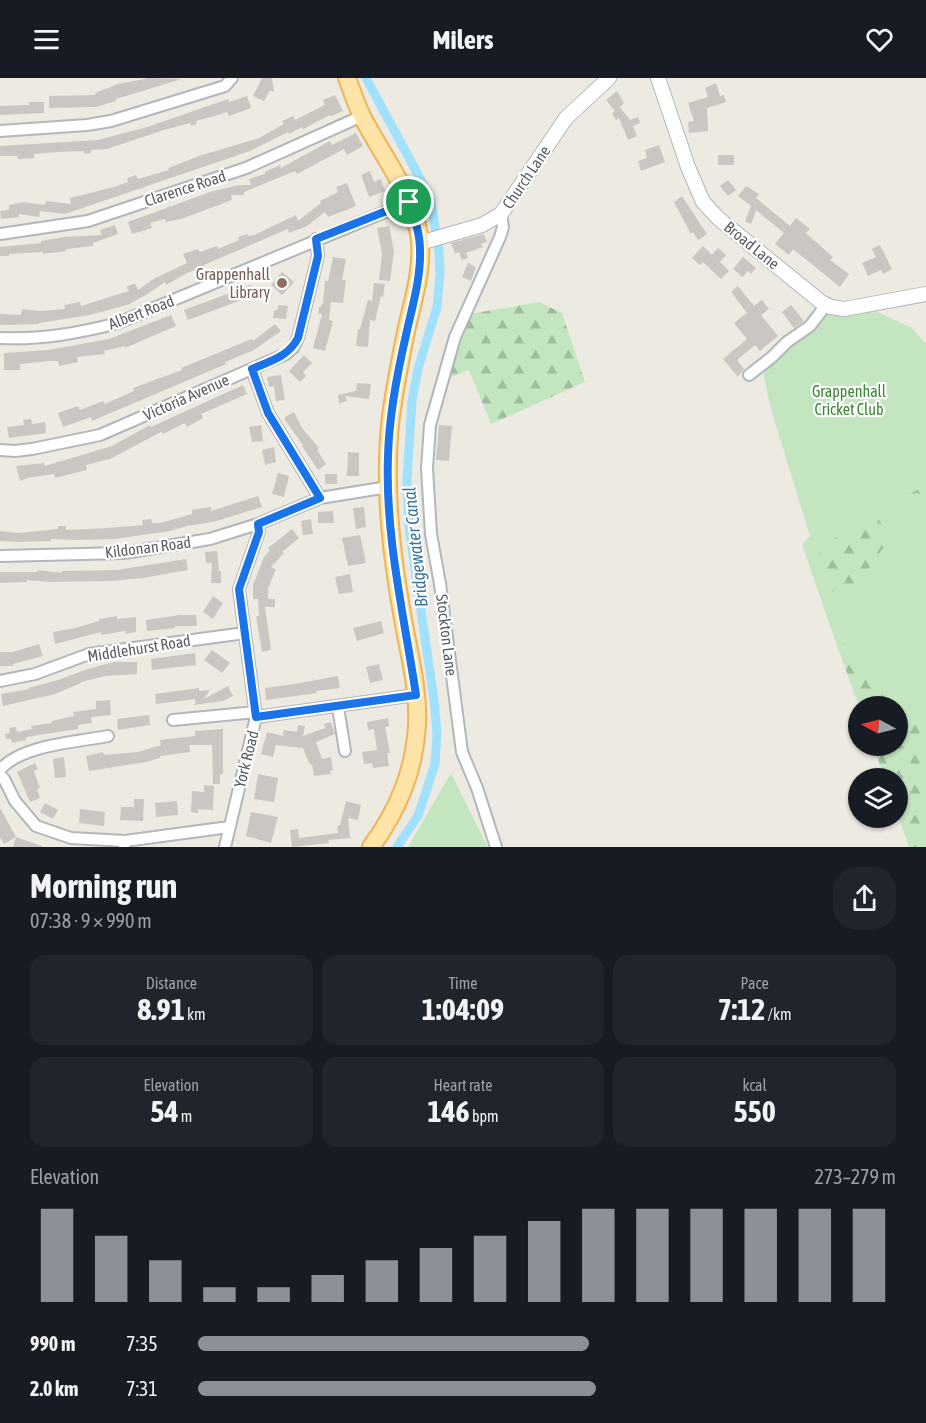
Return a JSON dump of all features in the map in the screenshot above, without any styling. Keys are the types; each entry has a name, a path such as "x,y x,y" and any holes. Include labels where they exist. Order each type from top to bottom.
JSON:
{"main road":[{"path":"347,78 362,116 409,202 426,241 391,415 388,458 394,562 416,695 417,727 410,772 403,794 390,820 371,847"}],"street":[{"path":"0,131 111,121 225,86 232,78"},
{"name":"Church Lane","path":"426,241 482,225 501,214 566,118 609,78"},
{"name":"Broad Lane","path":"658,78 688,166 703,202 719,219 826,305"},
{"name":"Clarence Road","path":"0,234 88,221 246,168 362,116"},
{"name":"Albert Road","path":"0,338 49,337 87,331 118,322 409,202"},
{"name":"Stockton Lane","path":"496,847 477,788 462,752 441,584 431,534 427,468 430,426 442,379 455,337 500,237 503,227 501,214"},
{"name":"Victoria Avenue","path":"0,450 32,449 100,435 285,354 293,348 298,338 318,256 316,239"},
{"path":"749,375 787,342 810,326 826,305 852,308 926,294"},
{"path":"252,369 268,413 320,498"},
{"path":"258,524 320,498 388,487"},
{"name":"Kildonan Road","path":"0,556 124,553 210,539 258,524"},
{"name":"York Road","path":"225,847 256,714 239,589 259,532 258,524"},
{"name":"Middlehurst Road","path":"0,681 35,674 89,654 245,633"},
{"path":"173,720 338,707 416,695"},
{"path":"338,707 345,751"},
{"path":"0,770 8,762 36,749 108,736"},
{"path":"0,776 15,801 36,826 71,838 124,844 229,827"}],"green space":[{"path":"539,302 562,313 585,382 491,424 469,370 446,379 443,377 470,314"},
{"name":"Grappenhall Cricket Club","path":"875,311 912,328 926,344 926,486 904,497 926,509 926,718 919,719 908,708 908,696 897,696 831,629 802,544 810,536 770,406 764,376 766,367 821,324 827,312 846,314"},
{"path":"926,486 926,509 903,497"},
{"path":"879,520 888,532 888,541 851,593 833,592 818,545"},
{"path":"831,629 897,696 855,696"},
{"path":"908,707 919,718 926,718 926,847 909,847 902,828 908,828 908,768 881,768 877,756 908,756"},
{"path":"451,773 488,847 408,847"}],"building":[{"path":"149,78 182,79 96,107 49,108 49,96 96,95 95,93 118,84"},
{"path":"262,78 272,78 274,92 270,90 264,101 253,96"},
{"path":"716,83 720,96 724,95 726,102 707,108 708,131 689,133 688,122 694,121 688,103 708,97 705,88"},
{"path":"617,91 624,103 620,107 630,120 638,117 640,123 633,126 637,136 628,140 619,118 616,120 612,114 615,111 606,100"},
{"path":"335,95 343,111 303,129 302,127 289,134 288,132 250,151 65,214 40,211 39,217 19,214 19,217 1,219 0,211 9,210 9,205 23,202 45,205 46,201 71,204 70,198 114,187 128,182 127,178 136,175 138,179 169,170 168,168 199,156 259,138 284,124 282,121 293,116 295,120 325,105 323,100"},
{"path":"247,96 251,108 229,116 227,112 196,121 197,124 191,126 190,123 164,130 107,149 91,150 91,153 58,152 34,154 34,158 18,159 18,156 0,156 0,146 98,140 147,127 228,99 229,102"},
{"path":"29,102 44,102 44,113 0,115 0,106 29,105"},
{"path":"356,133 363,146 347,155 344,149 297,174 295,171 244,192 244,195 231,195 232,200 181,219 166,222 165,219 150,223 152,228 132,234 128,222 210,192 239,185 251,185 249,179 265,174 280,165 281,168 330,141 332,145"},
{"path":"659,145 665,162 641,171 638,161 647,158 645,150"},
{"path":"718,155 734,155 734,165 718,165"},
{"path":"370,171 374,182 381,179 385,191 369,197 361,175"},
{"path":"728,180 736,190 728,196 720,186"},
{"path":"347,183 356,206 328,217 325,212 307,226 289,233 288,229 204,265 166,285 165,282 127,305 90,315 39,324 0,325 0,314 21,315 22,309 40,311 65,309 64,305 80,302 81,306 129,291 126,287 135,283 138,290 155,278 187,263 183,254 198,249 200,252 217,246 218,249 239,240 238,237 247,234 248,236 254,235 296,215 298,221 321,203 320,201 338,192 336,187"},
{"path":"746,186 759,194 756,198 790,226 796,218 810,229 806,233 833,257 830,260 849,274 840,287 793,249 789,255 775,244 784,233 756,210 751,224 745,221 751,206 738,196"},
{"path":"682,196 707,234 698,240 693,232 691,234 674,202"},
{"path":"115,225 118,234 93,243 93,246 43,254 43,252 0,256 0,247 41,243 41,241 64,237 102,235 100,230"},
{"path":"389,226 394,251 390,281 379,280 382,254 377,228"},
{"path":"484,234 487,242 481,244 483,247 466,253 468,258 462,260 459,252 455,254 451,243"},
{"path":"880,245 892,269 883,274 881,270 868,276 862,263 876,257 872,249"},
{"path":"703,246 712,255 718,248 726,255 720,262 729,271 721,279 703,262 700,265 692,258"},
{"path":"333,257 346,259 342,280 346,280 343,303 331,302 329,320 333,321 325,351 313,348 322,314 318,314 319,307 323,304 325,281 328,281"},
{"path":"743,257 756,268 751,274 748,271 743,277 733,269"},
{"path":"468,263 476,267 471,281 462,277"},
{"name":"Grappenhall Library","path":"282,272 294,282 282,295 271,285"},
{"path":"374,283 385,284 383,297 381,296 375,321 370,320 368,347 356,346 358,329 360,329 368,300 372,301"},
{"path":"251,285 255,295 188,320 184,310"},
{"path":"738,286 754,306 762,300 769,309 761,315 778,336 760,351 755,345 737,360 744,369 738,377 723,359 747,339 734,323 747,313 731,292"},
{"path":"278,305 288,306 286,319 273,318 274,310 278,310"},
{"path":"791,305 804,321 794,328 782,312"},
{"path":"171,315 176,326 125,348 125,346 104,351 105,354 77,357 78,362 59,366 58,361 49,361 20,364 20,370 4,370 4,353 48,350 109,339"},
{"path":"275,324 281,331 254,350 225,362 226,364 92,421 91,417 63,427 58,413 78,406 80,410 103,401 105,404 134,391 133,388 182,370 181,368 252,339 253,341"},
{"path":"304,355 312,363 303,372 306,376 300,382 289,371"},
{"path":"281,375 285,400 276,401 274,386 269,387 267,377"},
{"path":"357,383 371,384 369,399 345,396 347,401 339,403 338,395 356,391"},
{"path":"243,385 247,394 201,414 203,418 187,427 185,423 163,434 161,432 110,459 86,465 87,470 55,478 54,474 20,481 16,466 44,463 45,466 112,446 150,425 151,427"},
{"path":"294,412 302,428 319,448 317,450 326,464 318,470 285,420 285,417"},
{"path":"31,419 32,424 45,422 46,433 9,438 7,427 24,425 23,420"},
{"path":"261,425 263,441 252,442 249,427"},
{"path":"439,425 452,426 449,461 436,460"},
{"path":"274,447 276,462 265,465 262,450"},
{"path":"348,452 359,453 359,476 347,476"},
{"path":"278,473 289,476 284,497 272,494"},
{"path":"325,474 337,474 337,484 325,484"},
{"path":"258,496 262,507 213,522 170,531 115,539 0,541 0,531 18,533 58,529 58,526 66,526 66,530 108,528 143,525 142,520 151,519 152,523 160,523 192,514 192,510 211,507 211,511"},
{"path":"364,507 366,527 356,529 353,508"},
{"path":"333,511 334,523 318,523 318,512"},
{"path":"311,519 313,534 303,535 301,521"},
{"path":"292,529 299,538 282,552 284,553 271,567 276,569 268,589 268,599 275,599 275,607 265,607 271,650 262,652 256,616 259,616 258,599 253,599 253,585 264,557 270,550 268,548"},
{"path":"360,535 366,563 348,566 342,538"},
{"path":"217,551 221,583 211,583 212,563 206,563 205,552"},
{"path":"186,559 188,570 143,578 110,581 27,580 27,582 0,583 0,572 37,572 37,570 62,573 62,571 117,570"},
{"path":"350,574 353,592 339,594 335,577"},
{"path":"213,596 223,603 213,619 203,612"},
{"path":"196,615 197,626 175,626 175,628 147,631 146,620"},
{"path":"117,616 117,619 136,617 136,632 126,634 125,631 101,635 101,632 55,644 53,632"},
{"path":"381,621 384,633 357,641 353,628"},
{"path":"39,644 43,656 13,664 13,666 0,666 0,652 13,652"},
{"path":"212,650 230,663 222,673 204,660"},
{"path":"195,653 196,665 152,670 151,659"},
{"path":"114,662 137,662 137,674 105,676 81,682 55,694 3,706 1,694 29,689"},
{"path":"379,664 383,680 370,683 366,667"},
{"path":"338,676 340,688 266,700 265,688"},
{"path":"228,686 233,696 223,701 193,705 196,703 195,699 156,704 155,694 199,688 199,691 210,690 204,699"},
{"path":"110,700 111,715 91,717 92,723 78,725 78,729 26,737 26,740 12,743 11,739 6,739 5,734 10,733 9,728 16,727 17,732 32,729 31,726 52,723 52,721 74,716 73,712 96,709 96,701"},
{"path":"149,715 150,725 118,730 117,719"},
{"path":"388,718 389,726 385,727 390,753 387,753 389,766 373,768 372,763 364,764 362,752 377,750 374,729 368,730 367,722"},
{"path":"331,722 335,734 316,742 322,759 331,757 333,770 330,771 331,774 314,776 312,764 310,765 303,748 276,745 273,757 261,754 267,732 283,736 284,730 297,732 298,725 305,726 303,736 325,728 324,724"},
{"path":"223,729 223,774 220,774 220,784 213,784 212,745 189,745 190,752 89,771 86,756 103,752 104,755 138,752 161,745 160,740 195,736 195,731"},
{"path":"64,757 66,777 55,778 53,759"},
{"path":"35,763 38,769 34,771 40,788 37,789 40,798 30,802 17,772"},
{"path":"258,774 278,778 274,802 254,799"},
{"path":"204,785 214,786 213,810 198,809 198,813 191,812 192,791 204,792"},
{"path":"134,799 144,799 143,821 120,820 121,807 134,807"},
{"path":"177,801 178,815 156,817 155,803"},
{"path":"346,801 361,805 358,820 348,818 350,838 292,847 290,830 298,829 299,838 338,833 337,826 340,825"},
{"path":"45,803 58,810 53,819 40,812"},
{"path":"0,808 16,837 4,844 0,837"},
{"path":"80,809 105,812 104,826 79,823"},
{"path":"251,812 278,817 271,843 246,836"},
{"path":"16,837 42,846 42,847 13,847"}],"waterway":[{"name":"Bridgewater Canal","path":"366,78 430,197 439,250 440,273 437,307 418,369 412,401 407,480 409,527 434,700 437,733 435,764 418,816 397,847"}],"place":[{"name":"Grappenhall Library","path":"282,283"}],"route":[{"path":"409,202 418,231 420,257 418,279 391,415 388,472 394,562 416,695 256,717 239,589 259,532 258,524 320,498 268,413 252,369 285,354 293,348 298,338 318,256 316,239 409,202"}]}
